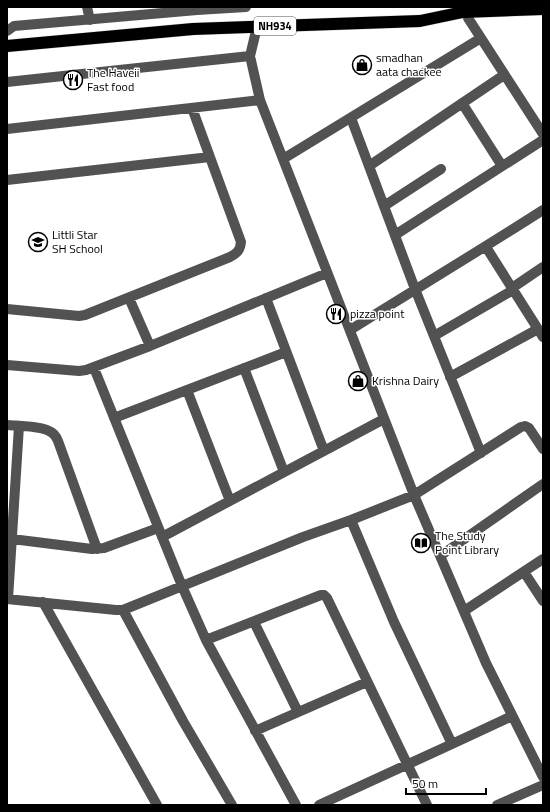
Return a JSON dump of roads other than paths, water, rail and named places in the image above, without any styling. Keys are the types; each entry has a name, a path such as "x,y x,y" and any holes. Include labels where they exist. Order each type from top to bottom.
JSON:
{"highway":[{"name":"NH934","path":"7,46 193,29 420,21 463,12 543,9"}],"street":[{"path":"87,7 90,20"},
{"path":"7,31 14,26 90,20 190,9 246,7"},
{"path":"468,18 543,134"},
{"path":"257,27 250,56 260,100 414,495 486,663 543,778"},
{"path":"283,159 481,38"},
{"path":"7,82 250,56"},
{"path":"369,166 504,75"},
{"path":"7,129 260,100"},
{"path":"462,103 502,166"},
{"path":"7,309 79,316 85,315 230,257 236,253 240,248 241,242 192,108"},
{"path":"351,118 415,289 481,453"},
{"path":"395,235 543,140"},
{"path":"7,180 210,157"},
{"path":"384,206 441,169"},
{"path":"350,330 486,247 543,210"},
{"path":"450,378 540,333 486,247"},
{"path":"434,336 512,289 543,267"},
{"path":"7,365 79,371 94,368 327,273"},
{"path":"129,298 150,346"},
{"path":"266,298 324,451"},
{"path":"114,418 286,352"},
{"path":"94,368 182,586 206,640 296,805"},
{"path":"244,368 284,472"},
{"path":"187,390 230,501"},
{"path":"12,539 97,549 160,532 230,501 384,419"},
{"path":"7,425 42,428 55,435 97,549"},
{"path":"19,426 11,482 12,539 8,599 116,610 124,610 303,537 352,520 414,495 521,427 525,426 529,428 543,449"},
{"path":"440,556 543,484"},
{"path":"352,520 394,622 452,744"},
{"path":"464,611 543,559"},
{"path":"524,572 543,601"},
{"path":"206,640 320,595 324,595 327,598 427,805"},
{"path":"43,602 157,805"},
{"path":"124,610 183,721 232,805"},
{"path":"254,622 298,712"},
{"path":"255,731 367,682"},
{"path":"319,805 512,716"},
{"path":"497,805 543,785"}],"place":[{"name":"smadhan aata chackee","path":"362,65"},
{"name":"The Haveii Fast food","path":"73,80"},
{"name":"Littli Star SH School","path":"38,242"},
{"name":"pizza point","path":"336,314"},
{"name":"Krishna Dairy","path":"358,381"},
{"name":"The Study Point Library","path":"421,543"}]}
